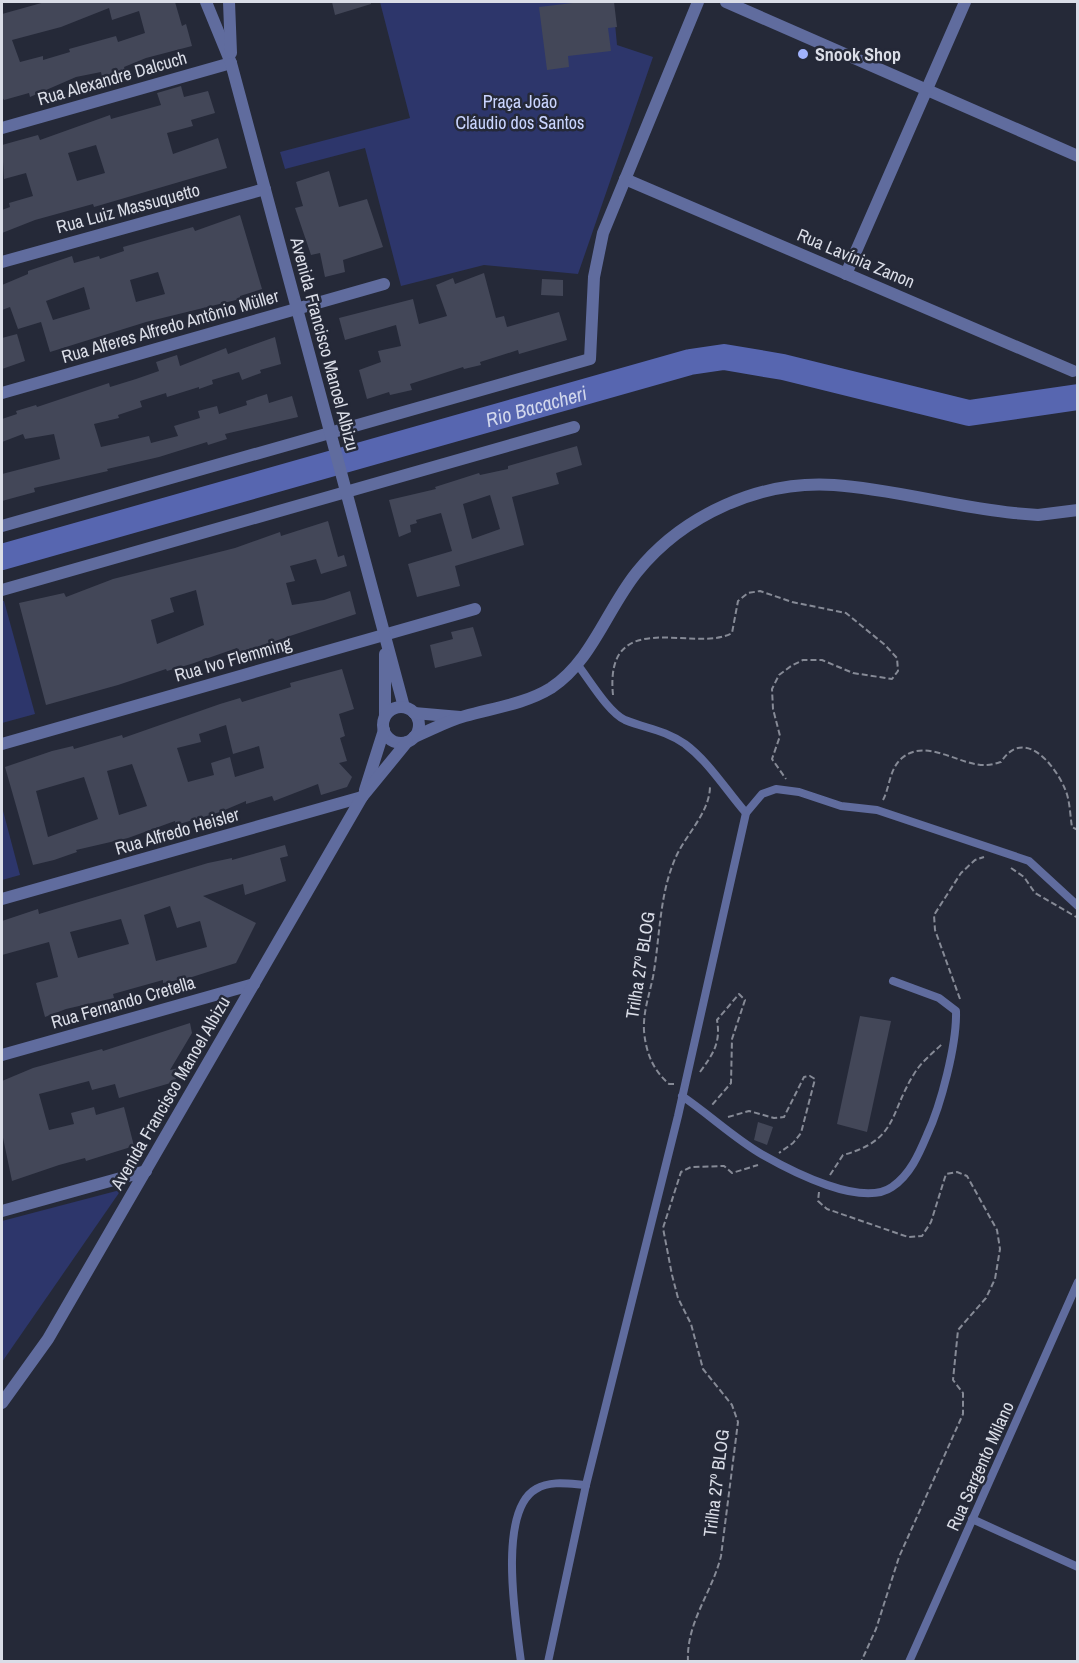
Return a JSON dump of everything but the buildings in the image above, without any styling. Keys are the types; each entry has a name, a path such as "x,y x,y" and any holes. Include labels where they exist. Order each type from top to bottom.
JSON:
{"street":[{"path":"207,2 220,5 229,2"},
{"name":"Avenida Francisco Manoel Albizu","path":"207,2 231,63 385,634 409,710"},
{"name":"Avenida Francisco Manoel Albizu","path":"229,2 231,63"},
{"path":"2,526 332,437 590,359 594,277 603,233 698,2"},
{"path":"726,2 1077,156"},
{"path":"846,273 965,2"},
{"name":"Rua Alexandre Dalcuch","path":"2,128 231,63"},
{"name":"Rua Lavínia Zanon","path":"625,178 1073,371"},
{"name":"Rua Luiz Massuquetto","path":"2,262 265,189"},
{"name":"Rua Alferes Alfredo Antônio Müller","path":"2,393 384,285"},
{"path":"2,590 574,427"},
{"path":"461,717 394,709 386,716 384,730 396,742 411,739 461,717 537,695 560,681 577,664 636,572 665,542 722,506 765,492 809,485 833,485 1014,513 1038,515 1077,510"},
{"name":"Rua Ivo Flemming","path":"2,744 475,609"},
{"name":"Avenida Francisco Manoel Albizu","path":"385,634 386,716"},
{"path":"409,710 419,728 411,739"},
{"name":"Avenida Francisco Manoel Albizu","path":"362,797 384,730"},
{"name":"Avenida Francisco Manoel Albizu","path":"2,1403 43,1346 362,797 411,739"},
{"name":"Rua Alfredo Heisler","path":"2,900 362,797"},
{"name":"Rua Fernando Cretella","path":"2,1055 254,984"},
{"path":"2,1211 146,1171"}],"lane":[{"path":"577,664 624,719 660,729 704,760 746,813"},
{"path":"548,1662 586,1485 685,1084 746,813 762,794 776,789 799,792 840,806 877,810 1029,861 1077,906"},
{"path":"682,1096 770,1158 825,1184 844,1191 873,1193 891,1188 914,1164 932,1124 957,1030 956,1011 939,998 893,981"},
{"name":"Rua Sargento Milano","path":"909,1662 1074,1298 1077,1282"},
{"path":"520,1662 512,1541 516,1519 523,1501 536,1489 552,1483 586,1485"},
{"path":"972,1519 1077,1567"}],"path":[{"path":"617,713 612,678 616,658 623,651 630,645 653,637 722,639 732,633 738,601 748,593 760,591 792,603 846,613 885,645 897,658 898,671 892,679 853,673 822,660 803,660 779,675 772,689 773,709 780,736 772,759 783,776 799,792"},
{"path":"877,810 886,795 891,774 901,758 916,751 933,752 986,766 1001,762 1006,753 1019,748 1030,748 1042,754 1061,781 1067,792 1072,827 1077,830"},
{"name":"Trilha 27º BLOG","path":"685,1084 669,1084 656,1072 644,1034 644,1012 652,979 658,928 674,862 710,799 710,780 704,760"},
{"path":"961,1008 960,997 934,930 934,915 961,873 975,860 991,858"},
{"path":"1004,863 1024,877 1035,893 1077,918"},
{"path":"685,1084 700,1073 717,1048 719,1032 717,1020 739,994 745,1000 732,1039 731,1083 712,1104 714,1118"},
{"path":"861,1662 876,1629 899,1557 963,1414 963,1393 953,1380 958,1330 986,1298 995,1279 1000,1249 997,1230 967,1176 957,1172 946,1174 931,1222 922,1236 908,1237 827,1209 818,1201 819,1191 843,1155 862,1150 889,1128 914,1073 957,1030"},
{"name":"Trilha 27º BLOG","path":"688,1662 687,1645 693,1622 716,1575 721,1556 738,1422 732,1405 703,1369 691,1324 676,1290 663,1228 681,1172 691,1167 724,1166 732,1173 751,1168 793,1143 801,1133 815,1079 810,1076 804,1077 784,1117 774,1118 749,1111 731,1117 714,1118"}],"green space":[{"name":"Praça João Cláudio dos Santos","path":"380,2 613,2 617,45 653,57 578,274 484,265 401,286 365,148 285,169 280,152 410,118"},
{"path":"2,601 4,601 35,714 2,723"},
{"path":"2,807 20,875 2,880"},
{"path":"121,1190 2,1362 2,1221"}],"waterway":[{"name":"Rio Bacacheri","path":"2,557 690,362 724,357 783,367 969,413 1078,397"}],"place":[{"name":"Snook Shop","path":"803,54"}]}
